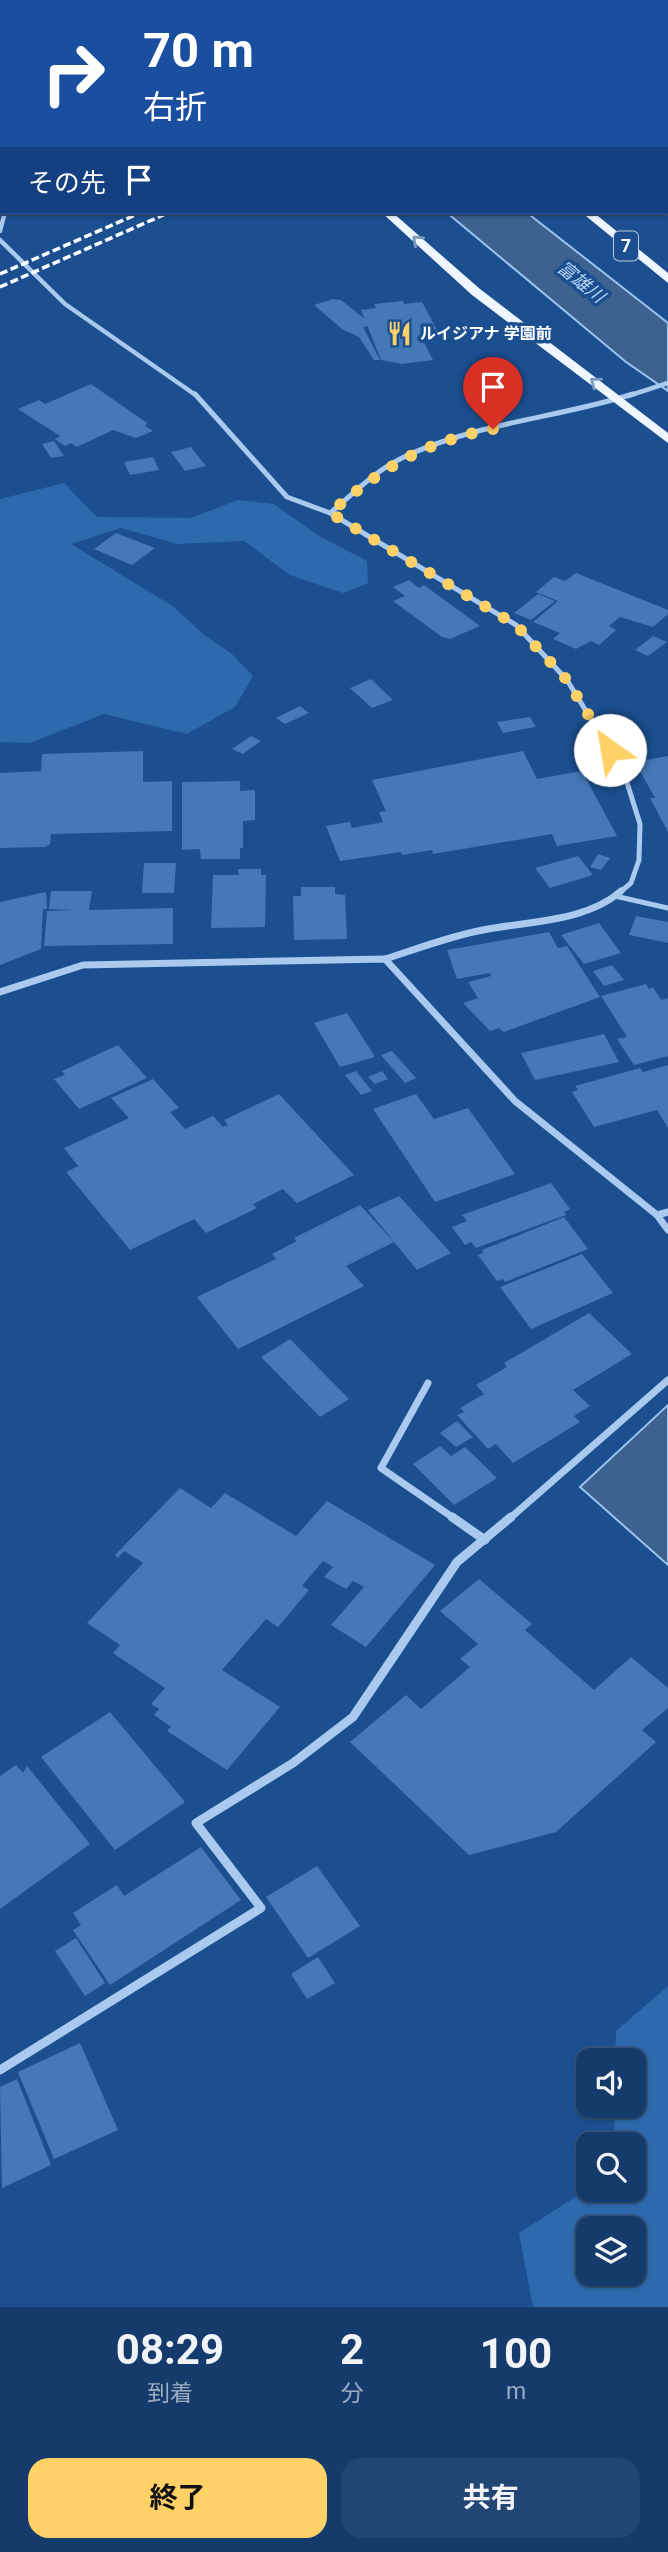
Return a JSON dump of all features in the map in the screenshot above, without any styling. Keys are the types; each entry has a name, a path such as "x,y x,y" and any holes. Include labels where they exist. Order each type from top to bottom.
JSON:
{"main road":[{"path":"388,214 476,292 668,439"},
{"name":"7","path":"588,214 668,279"}],"street":[{"path":"0,231 4,214"},
{"path":"0,240 65,304 190,388 287,496 330,513 516,625 567,680 624,773 640,824 639,860 631,883 609,902 550,920 481,930 385,959 83,965 0,992"},
{"path":"330,513 375,475 402,458 473,433 533,422 618,400 668,383"},
{"path":"385,959 515,1101 657,1214 668,1230"},
{"path":"657,1214 668,1212"},
{"path":"0,2070 261,1908 196,1824 293,1763 353,1717 457,1562 668,1380"},
{"path":"428,1383 381,1468 485,1540"}],"lane":[{"path":"615,897 668,908"}],"shaded area":[{"path":"64,483 97,517 191,518 238,500 274,504 319,536 367,561 368,583 343,593 290,575 244,541 177,544 121,528 71,544 174,607 204,635 232,654 253,676 235,707 187,734 104,714 30,743 0,742 0,499"},
{"path":"668,1986 668,2307 533,2307 519,2233 576,2197 576,2202 646,2202 646,2132 614,2132 615,2118 646,2118 646,2048 615,2048 616,2031"}],"water":[{"name":"富雄川","path":"448,214 529,214 668,323 668,391 626,362"},
{"path":"668,1405 668,1565 580,1487"}],"building":[{"path":"333,299 341,300 366,320 368,326 363,327 380,360 374,360 359,337 342,329 314,305"},
{"name":"ルイジアナ 学園前","path":"403,301 404,304 422,302 438,332 420,335 433,360 402,364 381,360 361,310 376,308 374,304"},
{"path":"91,384 147,423 145,426 153,431 136,438 113,430 77,447 71,443 65,446 55,439 60,436 18,409 39,400 45,404"},
{"path":"54,441 64,456 51,458 42,444"},
{"path":"191,447 206,466 185,471 171,452"},
{"path":"153,457 159,470 130,475 124,462"},
{"path":"116,533 155,548 132,565 94,549"},
{"path":"576,573 668,610 668,614 653,627 620,617 609,626 616,630 599,645 591,641 576,649 553,639 560,633 533,622 558,601 536,592 554,577 565,581"},
{"path":"409,580 419,588 424,585 480,626 450,639 442,637 393,601 405,596 393,587"},
{"path":"538,594 555,601 531,620 514,613"},
{"path":"653,636 667,642 648,656 635,650"},
{"path":"371,679 393,700 372,708 350,688"},
{"path":"300,706 309,713 285,724 276,718"},
{"path":"530,717 536,727 503,733 497,722"},
{"path":"251,736 261,741 243,754 232,749"},
{"path":"143,751 143,782 172,781 172,831 51,834 50,844 45,847 0,848 0,773 41,771 42,754"},
{"path":"523,751 537,779 582,771 617,836 557,846 552,834 433,854 432,850 402,855 401,852 340,861 326,826 350,822 352,828 383,822 379,812 386,811 372,780"},
{"path":"668,756 668,832 650,798 655,798 635,762"},
{"path":"240,781 240,791 255,790 255,820 243,821 243,848 240,848 240,859 201,859 200,849 182,850 182,782"},
{"path":"598,854 610,858 601,870 590,867"},
{"path":"578,856 593,875 550,888 535,868"},
{"path":"144,863 176,863 174,893 142,893"},
{"path":"238,869 261,869 261,875 266,875 265,927 211,928 213,875 239,875"},
{"path":"301,887 335,887 335,894 345,895 347,939 294,940 293,896 301,896"},
{"path":"51,891 92,891 89,910 173,908 173,944 44,946 47,911 74,910 49,909"},
{"path":"46,892 47,909 43,909 41,949 0,965 0,902"},
{"path":"636,916 668,922 668,943 629,935"},
{"path":"599,923 621,953 584,964 561,935"},
{"path":"549,932 558,948 567,946 600,997 504,1032 499,1028 490,1031 463,1003 478,998 468,982 491,976 490,973 457,979 447,950"},
{"path":"612,965 624,980 604,986 593,971"},
{"path":"646,984 649,989 653,987 661,1000 668,998 668,1056 634,1065 617,1039 627,1037 601,996"},
{"path":"347,1013 375,1057 340,1067 314,1023"},
{"path":"604,1034 619,1062 535,1080 521,1053"},
{"path":"118,1045 147,1078 79,1109 54,1079 65,1075 62,1071"},
{"path":"392,1051 416,1078 405,1083 381,1055"},
{"path":"668,1065 668,1128 657,1110 594,1127 572,1092 578,1090 575,1086 640,1068 643,1072"},
{"path":"356,1071 372,1091 361,1095 345,1075"},
{"path":"382,1071 388,1079 375,1084 368,1077"},
{"path":"153,1079 179,1108 170,1112 185,1129 213,1116 223,1127 228,1125 224,1120 279,1094 354,1175 297,1203 283,1189 253,1204 257,1208 206,1233 194,1219 130,1250 66,1172 78,1166 64,1148 129,1118 111,1098"},
{"path":"416,1094 434,1119 468,1108 515,1174 435,1202 373,1109"},
{"path":"551,1183 570,1209 564,1212 566,1215 476,1248 471,1242 465,1245 452,1227 467,1221 462,1215"},
{"path":"399,1196 451,1253 417,1270 368,1210"},
{"path":"360,1205 394,1242 346,1266 364,1286 238,1349 197,1297 276,1259 272,1254 297,1241 294,1238"},
{"path":"564,1217 588,1249 505,1282 503,1279 497,1281 478,1255 483,1253 482,1250"},
{"path":"582,1254 613,1293 531,1329 500,1287"},
{"path":"589,1313 632,1354 573,1390 590,1406 574,1416 580,1422 513,1463 496,1444 488,1449 457,1415 464,1412 460,1408 484,1394 476,1385 507,1367 504,1363"},
{"path":"290,1339 349,1399 320,1417 261,1357"},
{"path":"457,1421 473,1437 456,1447 440,1433"},
{"path":"440,1446 451,1456 465,1447 497,1478 454,1505 413,1464"},
{"path":"180,1488 211,1508 225,1493 296,1536 327,1501 435,1565 366,1647 331,1625 364,1587 353,1581 346,1589 324,1577 333,1567 323,1561 302,1586 309,1590 278,1627 266,1619 222,1670 280,1707 227,1770 167,1731 171,1727 154,1715 159,1709 151,1704 165,1688 113,1653 120,1645 87,1623 143,1563 124,1551 118,1558 115,1555"},
{"path":"479,1579 532,1624 525,1630 594,1690 631,1657 668,1688 668,1708 642,1730 656,1742 556,1832 469,1855 350,1742 406,1695 421,1709 470,1667 460,1659 478,1644 440,1611"},
{"path":"110,1712 185,1802 115,1850 41,1757"},
{"path":"16,1765 23,1773 27,1766 90,1844 0,1909 0,1776"},
{"path":"201,1847 241,1900 110,1985 73,1930 81,1925 73,1913 117,1885 124,1896"},
{"path":"317,1866 360,1926 308,1958 266,1897"},
{"path":"76,1938 105,1983 85,1996 55,1951"},
{"path":"318,1957 335,1983 307,1999 291,1974"},
{"path":"80,2043 118,2130 54,2159 18,2072"},
{"path":"17,2079 51,2165 2,2188 0,2087"}],"railway":[{"path":"0,274 137,214"},
{"path":"0,287 165,214"}],"place":[{"name":"ルイジアナ 学園前","path":"400,333"}],"route":[{"path":"493,429 473,433 402,458 375,475 330,513 516,625 567,680 610,750"}]}
